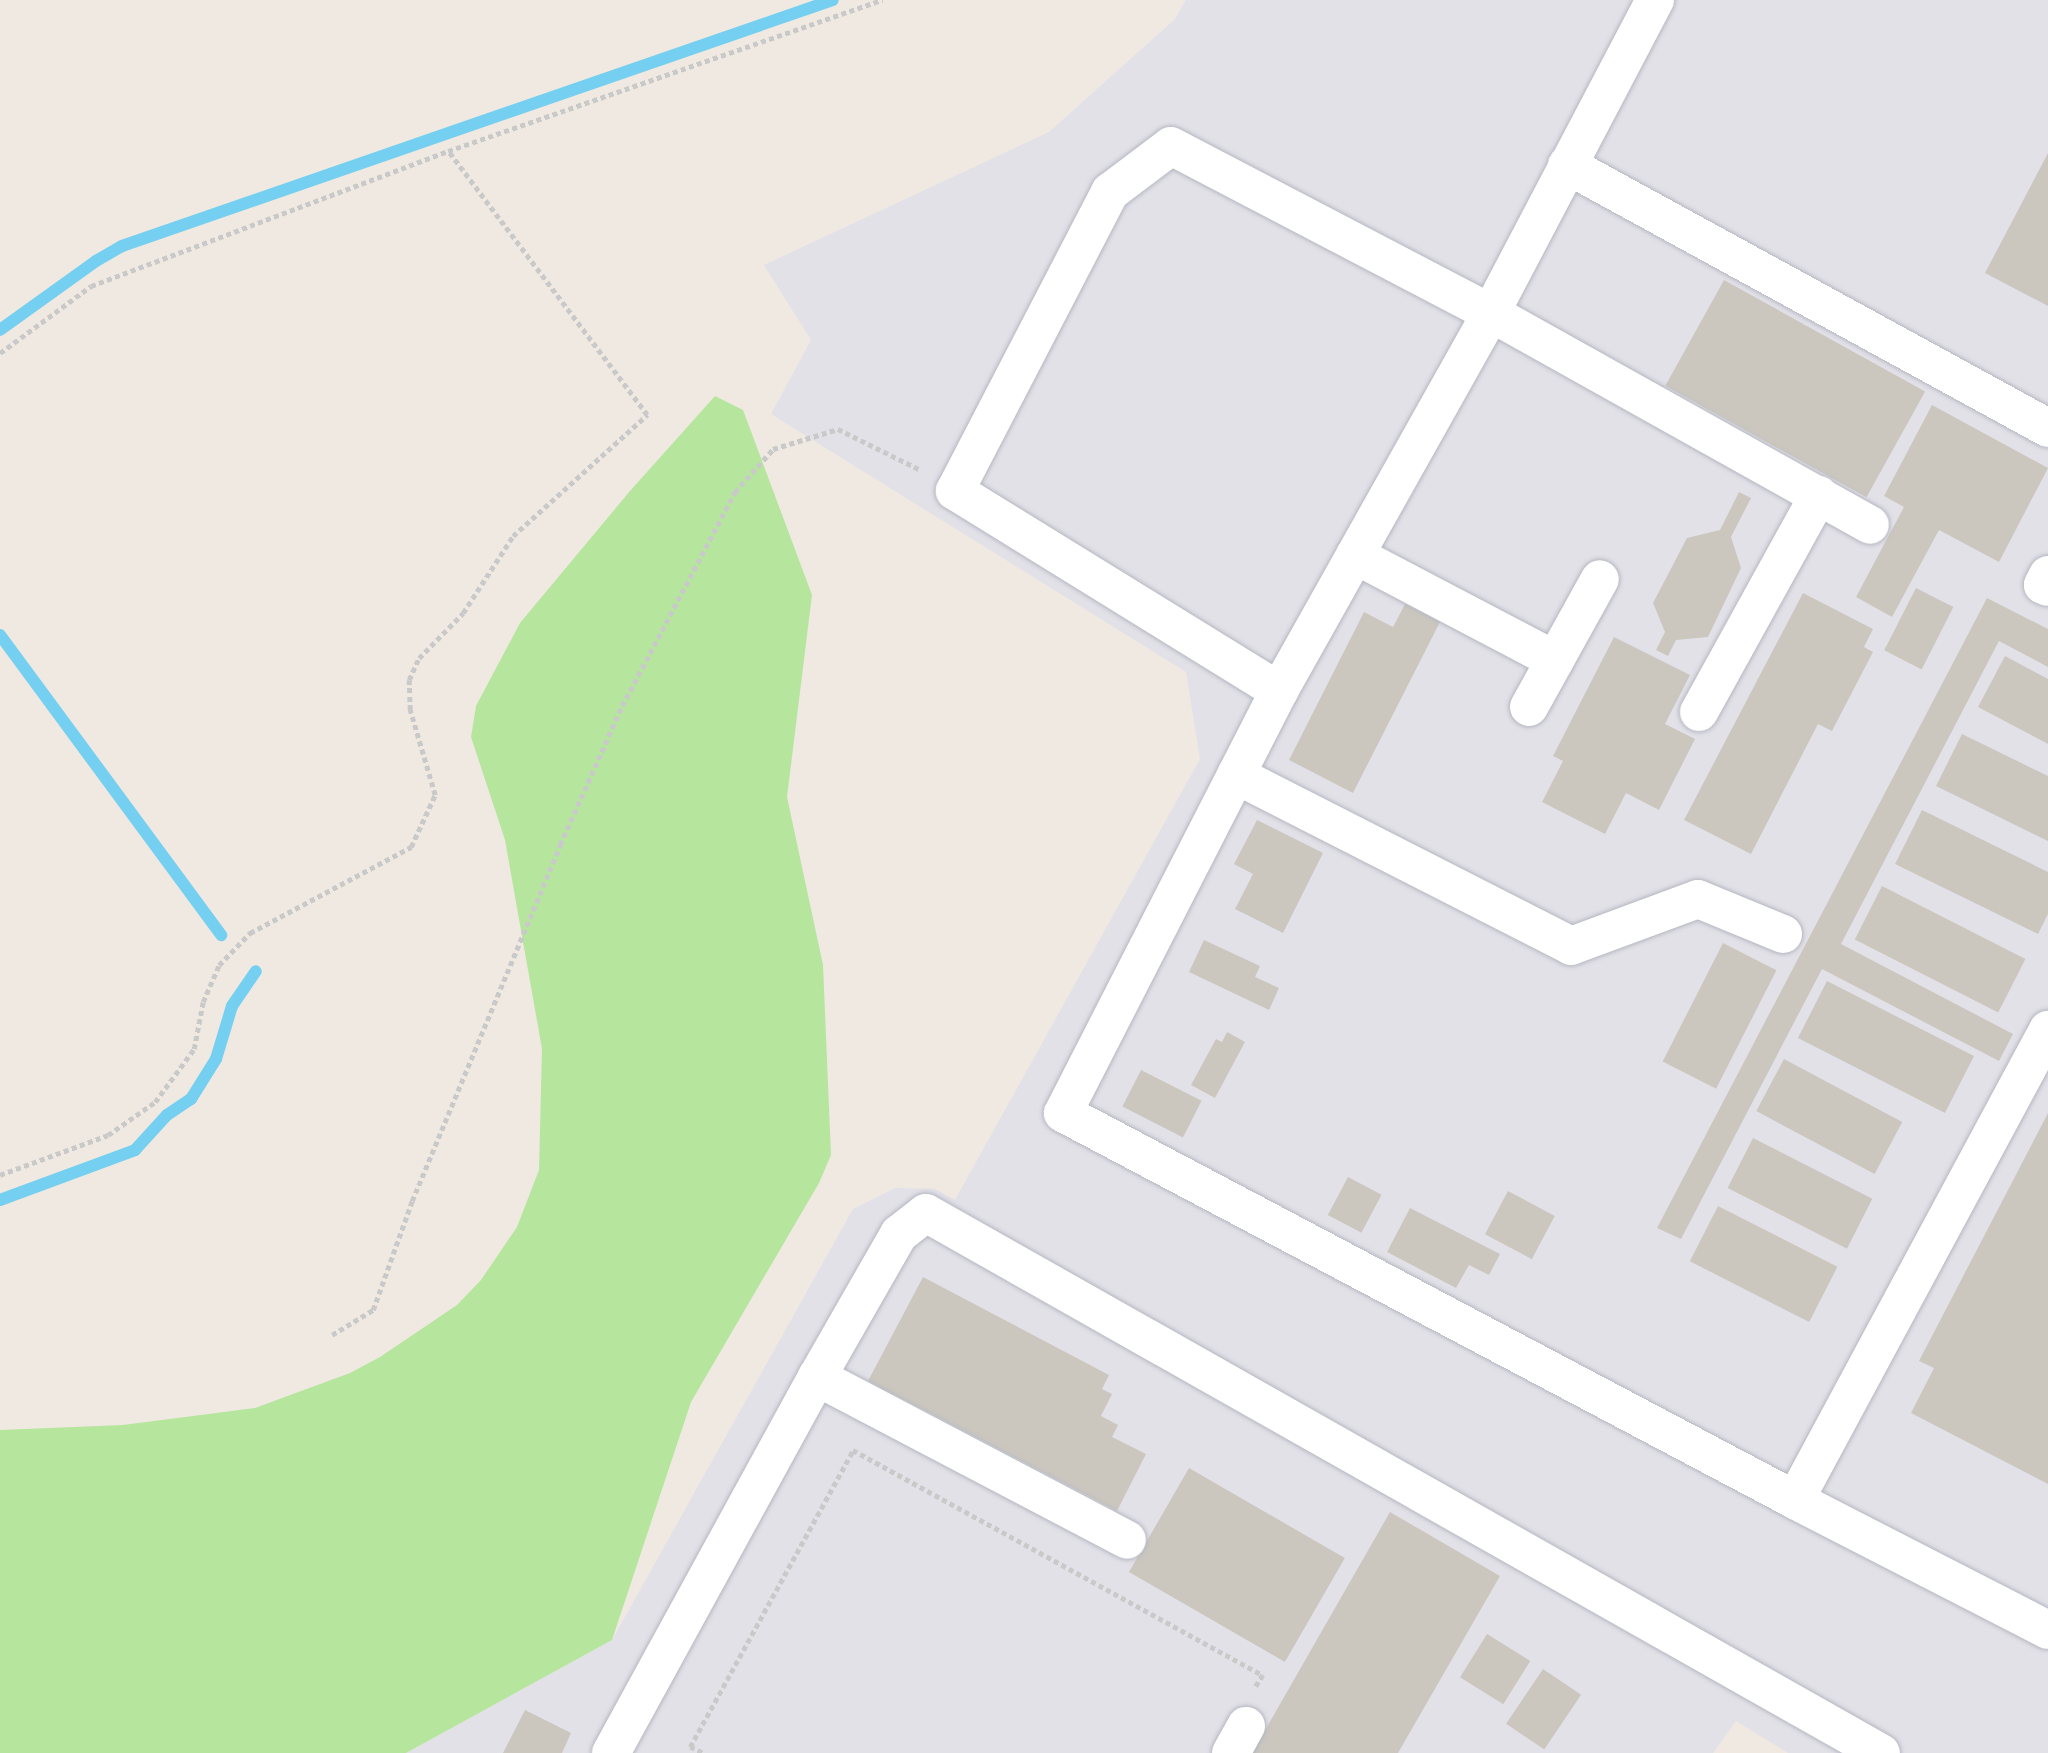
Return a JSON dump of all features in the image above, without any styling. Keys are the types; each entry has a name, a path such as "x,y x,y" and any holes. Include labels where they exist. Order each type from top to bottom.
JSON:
{"lane":[{"path":"1655,0 1490,313 1279,691 1062,1113 1795,1500 2048,1630"},
{"path":"1279,691 954,491 1110,192 1171,146 1490,313 1870,525"},
{"path":"1567,165 2048,428"},
{"path":"1699,712 1819,495"},
{"path":"1355,555 1556,660"},
{"path":"2048,575 2043,585 2048,587"},
{"path":"1529,708 1600,579"},
{"path":"1236,775 1571,946 1698,899 1783,934"},
{"path":"1795,1500 2048,1030"},
{"path":"611,1753 817,1377 899,1234 926,1213 1881,1753"},
{"path":"817,1377 1127,1540"}],"path":[{"path":"0,353 91,286 448,151 882,0"},
{"path":"0,1175 108,1135 155,1102 194,1049 203,1002 219,965 250,933 411,847 435,795 410,710 410,680 418,658 463,613 513,536 647,415 448,151"},
{"path":"332,1335 373,1310 412,1201 560,845 622,706 735,492 773,449 838,429 902,459 954,491"},
{"path":"702,1753 690,1746 853,1450 1263,1675 1242,1725"}],"shaded area":[{"path":"1186,0 2048,0 2048,1753 1788,1753 1736,1721 1713,1753 406,1753 612,1640 853,1209 895,1188 935,1189 955,1200 1200,759 1186,672 771,414 811,340 764,265 1049,132 1175,19"}],"green space":[{"path":"715,396 743,410 812,595 787,797 823,965 831,1155 819,1183 691,1402 612,1640 406,1753 0,1753 0,1430 123,1425 255,1408 350,1373 380,1357 457,1305 481,1280 517,1227 539,1170 542,1049 505,840 471,737 476,706 520,623 630,491"}],"building":[{"path":"2048,153 2048,306 1985,273"},
{"path":"1724,280 1925,392 1867,497 1665,386"},
{"path":"1932,405 2048,468 1999,562 1939,530 1892,617 1856,597 1904,507 1884,496"},
{"path":"1739,492 1751,498 1731,537 1741,568 1708,637 1676,640 1668,656 1656,650 1665,632 1653,603 1687,538 1720,530"},
{"path":"1916,588 1953,607 1922,669 1884,650"},
{"path":"1803,593 1873,629 1864,647 1873,652 1832,731 1818,724 1751,854 1684,820"},
{"path":"1987,598 2048,629 2048,667 1999,641 1841,944 2013,1034 1999,1061 1822,969 1681,1239 1657,1228"},
{"path":"1405,604 1440,622 1353,793 1289,760 1364,612 1393,627"},
{"path":"1614,637 1690,675 1665,724 1695,739 1659,810 1626,793 1605,834 1542,802 1563,761 1553,756"},
{"path":"2005,656 2048,679 2048,744 1978,707"},
{"path":"1962,734 2048,776 2048,841 1936,786"},
{"path":"1922,810 2048,872 2048,914 2038,934 1895,864"},
{"path":"1257,820 1323,853 1283,933 1235,909 1253,874 1234,864"},
{"path":"1882,886 2025,959 1998,1013 1855,939"},
{"path":"1204,940 1260,966 1255,977 1279,988 1269,1010 1189,972"},
{"path":"1723,943 1776,970 1716,1089 1663,1062"},
{"path":"1827,981 1974,1056 1945,1113 1798,1038"},
{"path":"1227,1032 1245,1042 1215,1098 1191,1085 1216,1039 1222,1042"},
{"path":"1784,1059 1902,1122 1875,1174 1756,1111"},
{"path":"1141,1070 1202,1101 1183,1137 1122,1107"},
{"path":"2048,1113 2048,1484 1911,1413 1934,1368 1919,1361"},
{"path":"1753,1138 1872,1199 1847,1249 1728,1188"},
{"path":"1348,1177 1382,1195 1361,1233 1328,1215"},
{"path":"1508,1191 1555,1216 1532,1259 1485,1234"},
{"path":"1718,1206 1837,1267 1809,1322 1690,1261"},
{"path":"1410,1208 1500,1254 1489,1275 1469,1265 1456,1288 1387,1252"},
{"path":"923,1277 1109,1375 1102,1389 1112,1394 1101,1416 1118,1425 1112,1437 1146,1454 1117,1511 868,1381"},
{"path":"1189,1468 1345,1558 1285,1662 1129,1572"},
{"path":"1390,1512 1500,1576 1398,1753 1252,1753"},
{"path":"1487,1634 1530,1661 1503,1704 1460,1677"},
{"path":"1543,1669 1581,1695 1544,1749 1506,1724"},
{"path":"525,1710 571,1733 562,1753 503,1753"}],"waterway":[{"path":"0,330 96,261 122,246 833,0"},
{"path":"0,635 221,935"},
{"path":"0,1200 135,1150 167,1115 191,1099 216,1059 232,1006 256,971"}]}
